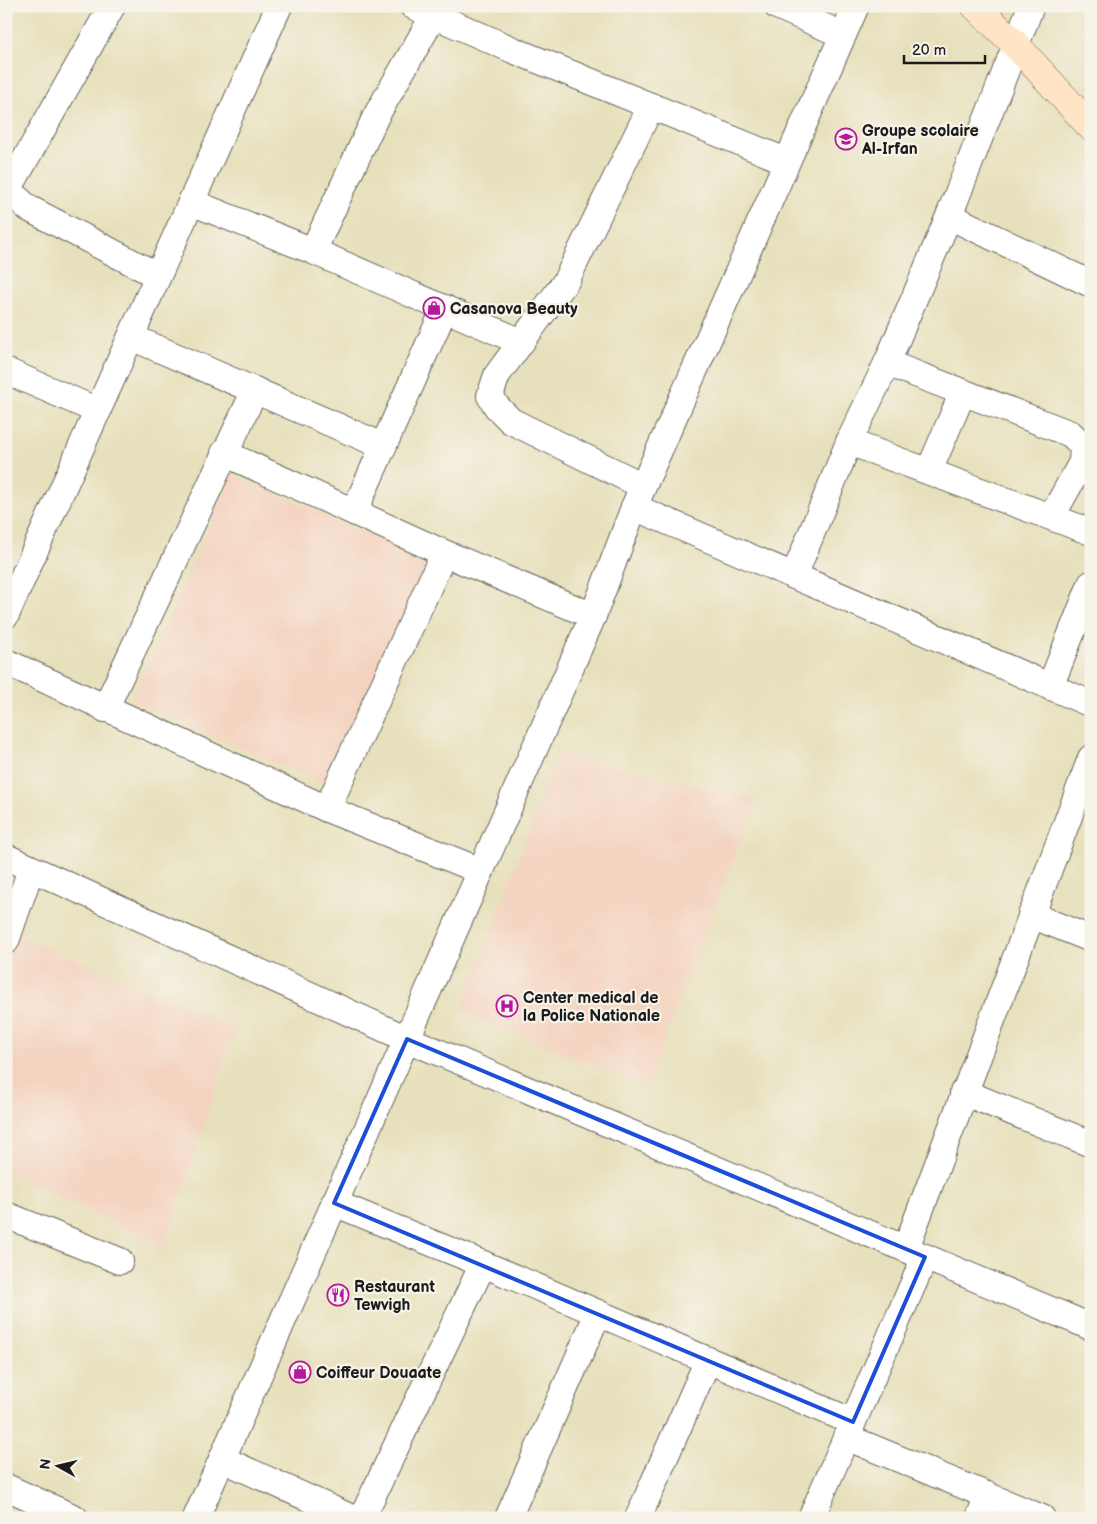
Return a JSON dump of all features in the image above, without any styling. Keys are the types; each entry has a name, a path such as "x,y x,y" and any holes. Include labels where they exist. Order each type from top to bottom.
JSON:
{"street":[{"path":"112,6 7,189 28,208 158,276"},
{"path":"6,615 279,6"},
{"path":"777,6 843,35"},
{"path":"196,1518 593,616 639,497 856,6"},
{"path":"975,6 1015,44 1089,124"},
{"path":"794,576 849,442 887,363 949,216 1031,6"},
{"path":"313,251 424,11 786,161"},
{"path":"651,106 566,281 497,375 490,396 497,408 512,421 639,497 794,576 1091,704"},
{"path":"191,202 313,251 521,342"},
{"path":"949,216 1091,284"},
{"path":"354,512 445,308"},
{"path":"131,337 383,446"},
{"path":"887,363 1072,434 1083,446 1082,462 1052,516"},
{"path":"6,371 98,411"},
{"path":"105,709 255,390"},
{"path":"929,471 963,392"},
{"path":"849,442 1091,532"},
{"path":"224,453 444,553 593,616"},
{"path":"327,810 444,553"},
{"path":"1050,687 1091,584"},
{"path":"6,662 327,810 481,871"},
{"path":"811,1518 849,1429 916,1252 963,1092 1091,758"},
{"path":"6,857 407,1039 1091,1327"},
{"path":"6,940 31,868"},
{"path":"1032,915 1091,938"},
{"path":"963,1092 1091,1144"},
{"path":"334,1204 483,1264 708,1360 849,1429 983,1506 1042,1518"},
{"path":"6,1215 120,1261"},
{"path":"362,1518 483,1264"},
{"path":"508,1518 598,1313"},
{"path":"638,1518 708,1360"},
{"path":"222,1459 352,1518"},
{"path":"6,1487 75,1518"}],"highlighted area":[{"path":"407,1039 925,1257 853,1422 334,1203"}],"shaded area":[{"path":"232,474 431,561 326,784 131,702"},
{"path":"558,754 757,798 646,1087 461,1011"},
{"path":"7,931 236,1027 164,1246 6,1171"}],"place":[{"name":"Groupe scolaire Al-Irfan","path":"846,139"},
{"name":"Casanova Beauty","path":"434,308"},
{"name":"Center medical de la Police Nationale","path":"507,1006"},
{"name":"Restaurant Tewvigh","path":"338,1295"},
{"name":"Coiffeur Douaate","path":"300,1372"}]}
